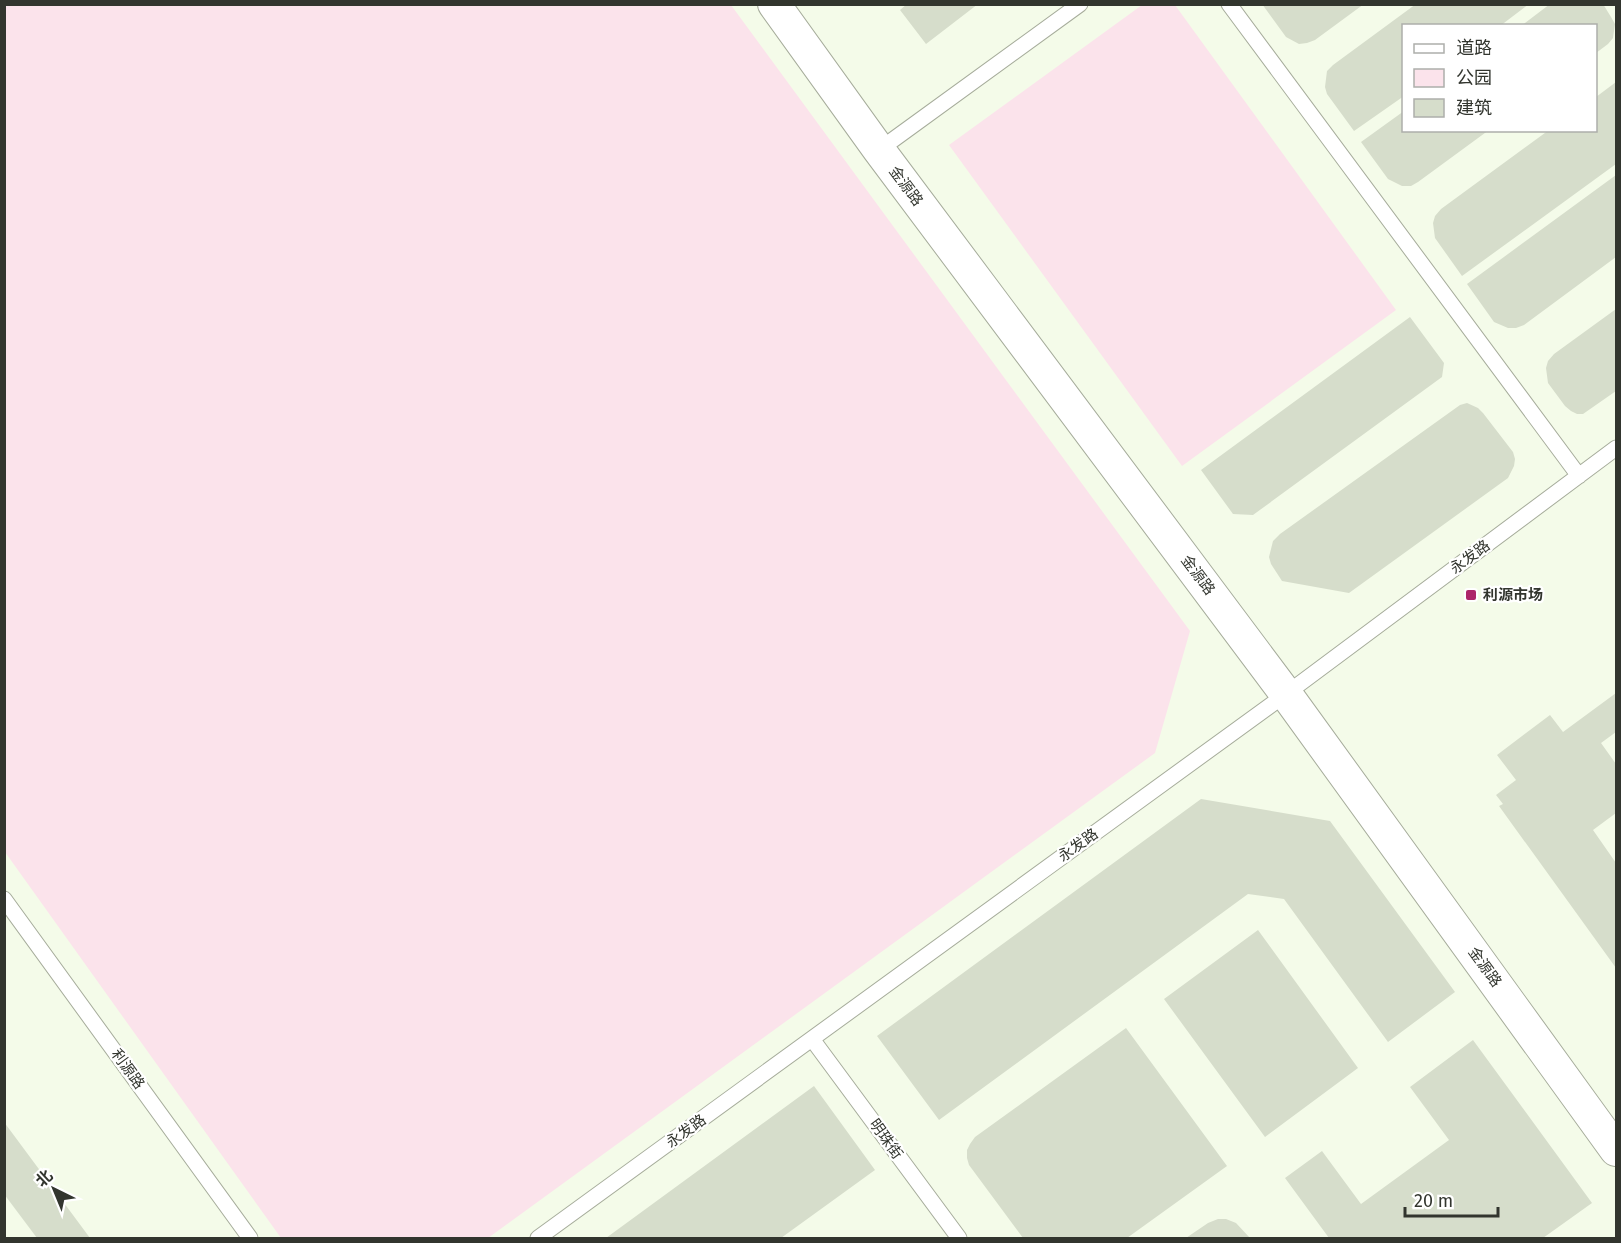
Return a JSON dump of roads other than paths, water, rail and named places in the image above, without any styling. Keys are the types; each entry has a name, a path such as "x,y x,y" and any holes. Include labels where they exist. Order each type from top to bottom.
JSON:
{"street":[{"name":"金源路","path":"774,4 879,150 1286,694 1617,1150"}],"lane":[{"path":"879,150 1080,4"},
{"path":"1229,4 1579,476"},
{"name":"永发路","path":"538,1239 1286,694 1617,448"},
{"name":"利源路","path":"4,899 250,1239"},
{"name":"明珠街","path":"812,1039 959,1239"}],"place":[{"name":"利源市场","path":"1471,595"}]}
